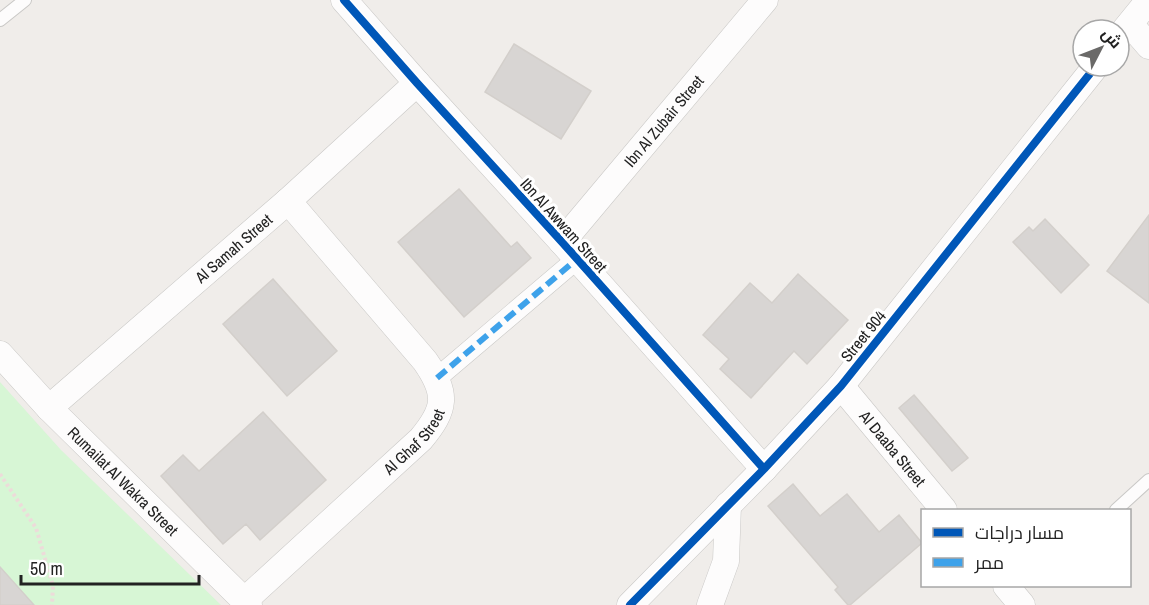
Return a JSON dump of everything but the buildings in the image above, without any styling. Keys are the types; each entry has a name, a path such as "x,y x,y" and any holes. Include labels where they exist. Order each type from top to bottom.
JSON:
{"street":[{"name":"Ibn Al Awwam Street","path":"344,0 764,469"},
{"path":"1131,22 1149,0"},
{"name":"Ibn Al Zubair Street","path":"569,250 756,4"},
{"path":"1131,34 1149,46"},
{"name":"Street 904","path":"630,605 764,469 841,386 1086,78"},
{"name":"Al Samah Street","path":"49,408 288,201 417,83"},
{"name":"Al Ghaf Street","path":"247,603 421,439 435,422 443,397 437,378 425,361 288,201"},
{"path":"437,378 569,250"},
{"name":"Rumailat Al Wakra Street","path":"0,354 49,408 247,603"},
{"name":"Al Daaba Street","path":"841,386 943,509"},
{"path":"710,605 726,561 728,505"}],"lane":[{"path":"0,20 25,0"},
{"path":"1117,509 1149,480"}],"path":[{"path":"0,474 36,528 53,586 52,605"}],"green space":[{"path":"0,382 61,450 221,605 0,605"}],"marked path":[{"path":"437,378 577,259"}],"cycle path":[{"path":"344,0 764,469"},
{"path":"630,605 764,469 841,386 1086,78"}]}
